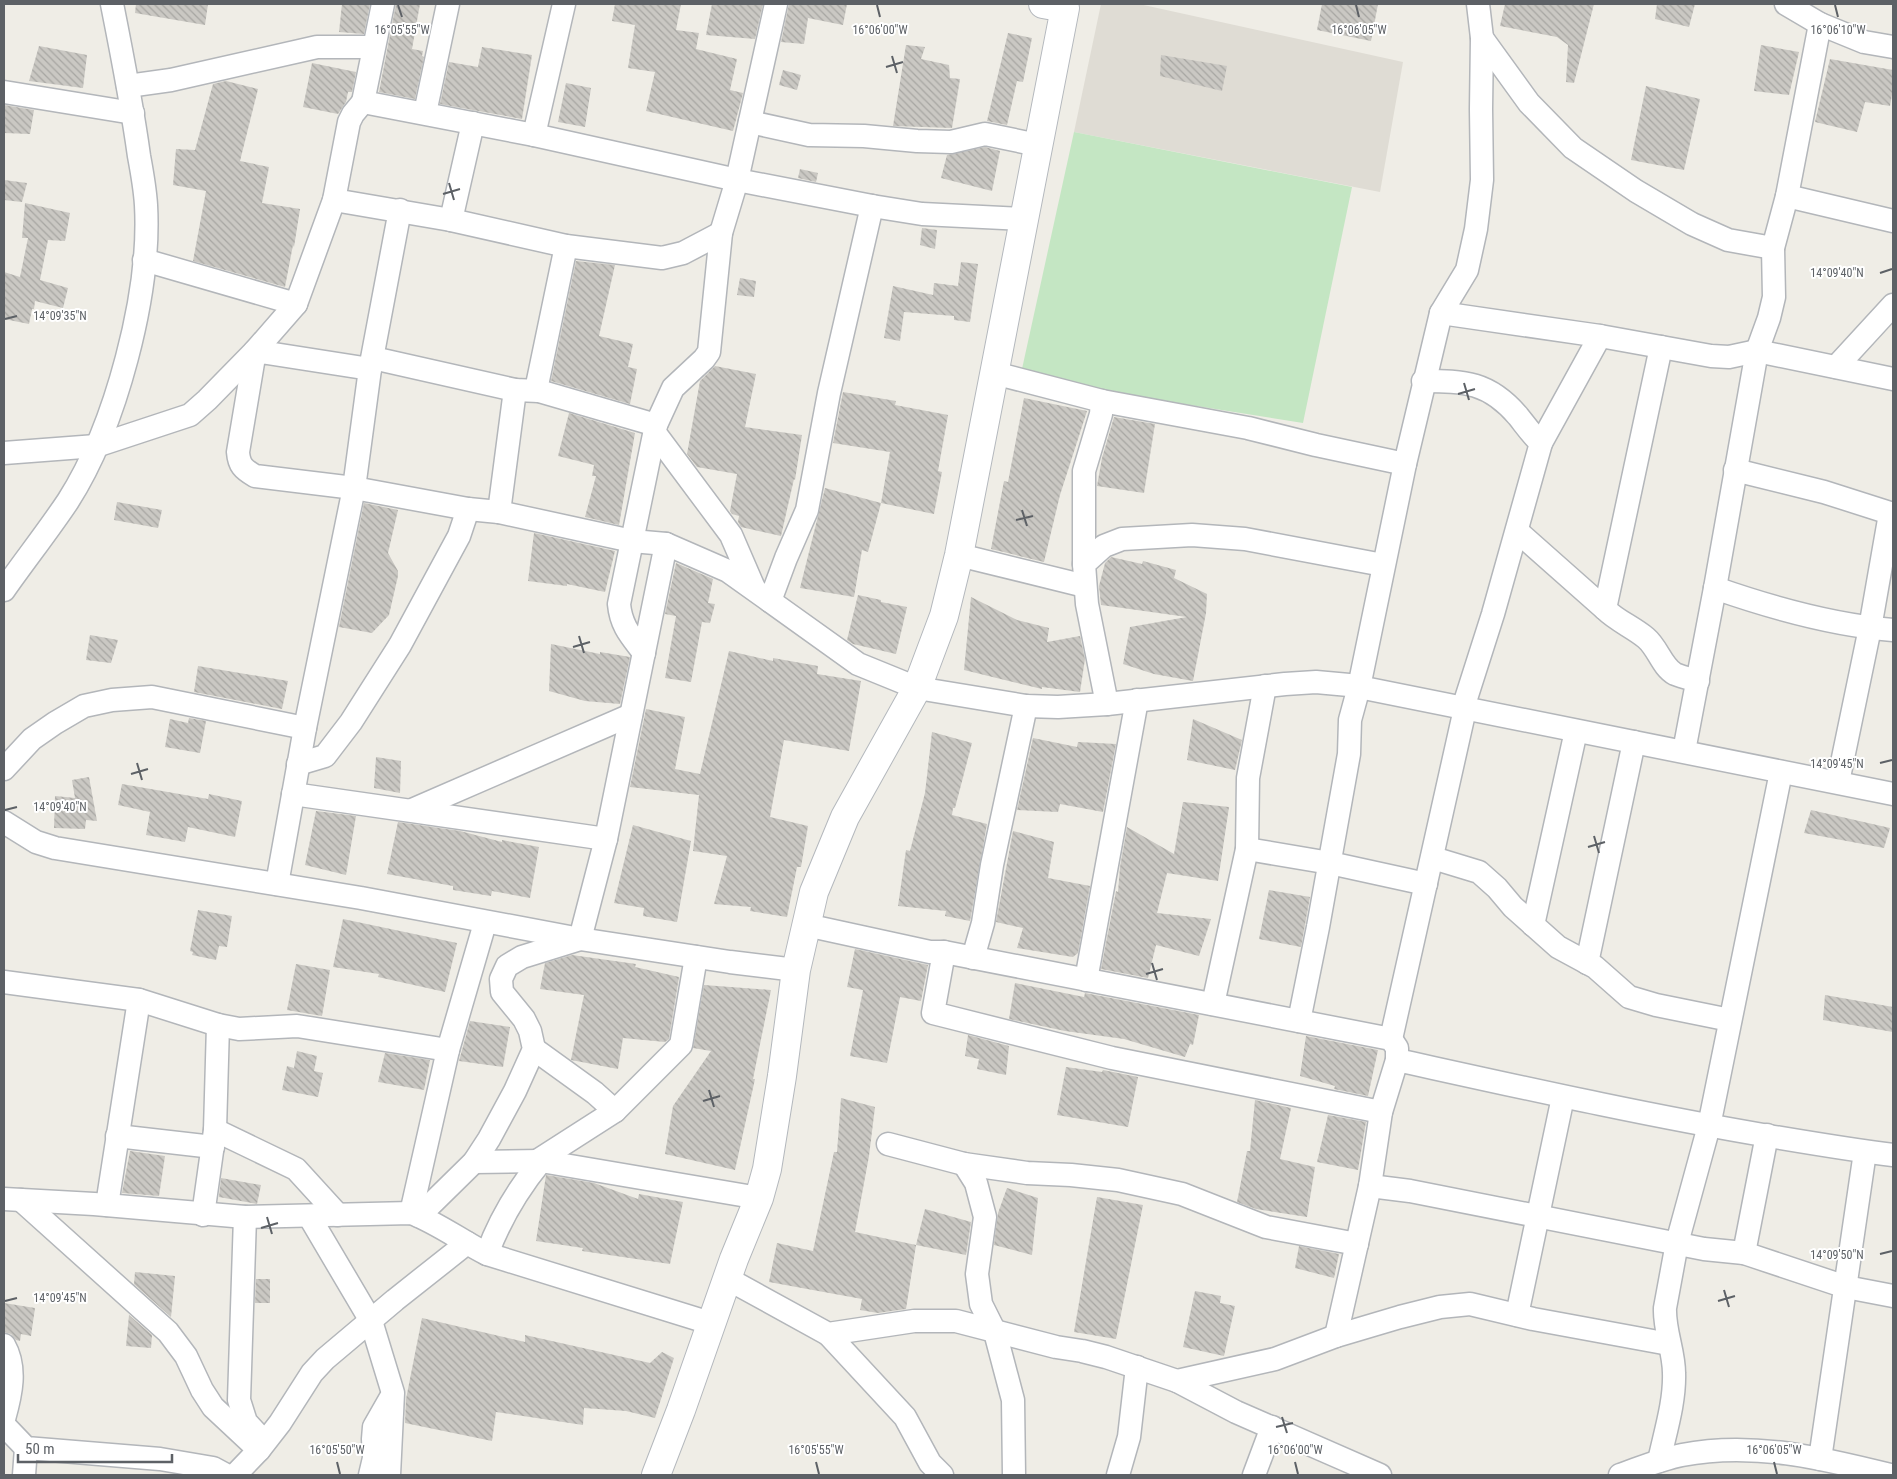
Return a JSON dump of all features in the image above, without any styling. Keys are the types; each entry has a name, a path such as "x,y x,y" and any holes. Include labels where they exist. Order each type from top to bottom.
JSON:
{"main road":[{"path":"656,1475 681,1410 710,1323 759,1198 767,1169 796,970 814,892 846,817 917,688 944,616 959,555 1038,145 1058,5"}],"street":[{"path":"4,590 68,500 96,446 119,384 137,317 147,238 146,204 133,113 112,4"},
{"path":"4,452 96,446 190,415 255,351 296,304 334,200 349,122 363,102 383,4"},
{"path":"425,113 448,4"},
{"path":"534,135 564,4"},
{"path":"644,653 624,627 620,616 619,604 655,429 673,388 709,352 721,233 737,180 776,4"},
{"path":"1299,1021 1349,754 1350,720 1360,687 1383,565 1423,381 1440,313 1467,270 1476,230 1482,180 1482,38 1478,4"},
{"path":"1786,4 1820,24 1864,42 1893,48"},
{"path":"1684,752 1757,351 1769,318 1774,297 1773,248 1787,196 1820,24"},
{"path":"1482,38 1529,103 1573,148 1636,191 1692,224 1728,240 1773,248"},
{"path":"128,86 171,80 317,47 373,47"},
{"path":"4,92 133,113"},
{"path":"363,102 534,135 737,180 872,206 922,214 1024,219"},
{"path":"750,122 809,135 864,136 950,142 985,134 1038,145"},
{"path":"451,220 473,123"},
{"path":"1787,196 1893,221"},
{"path":"334,200 451,220 566,246 662,258 683,253 721,233"},
{"path":"762,594 786,558 807,510 829,393 872,206"},
{"path":"277,884 305,728 354,488 371,364 400,210"},
{"path":"539,391 536,390 566,246"},
{"path":"144,260 296,304"},
{"path":"1836,367 1893,305"},
{"path":"1440,313 1600,336 1711,356 1729,356 1757,351 1893,379"},
{"path":"1336,1336 1370,1186 1382,1112 1426,884 1464,708 1517,531 1541,443 1600,336"},
{"path":"1605,609 1661,347"},
{"path":"255,351 371,364 515,390 539,391 655,429 731,535 762,594"},
{"path":"255,351 238,452 238,462 243,469 255,476 354,488 468,509 499,512 632,541 666,544 728,571 858,664 917,688 1026,706 1058,707 1107,704 1316,682 1360,687 1893,794"},
{"path":"994,373 1102,402 1248,428 1405,464"},
{"path":"1423,381 1460,381 1484,388 1504,401 1519,417 1530,433 1541,443"},
{"path":"499,512 515,390"},
{"path":"1102,402 1096,435 1084,471 1084,564 1085,586 1107,704"},
{"path":"1735,470 1824,492 1892,514 1838,782"},
{"path":"298,764 325,756 351,722 400,645 458,536 468,509"},
{"path":"1517,531 1612,616 1646,637 1656,647 1671,671 1677,675 1698,681"},
{"path":"1084,564 1104,546 1122,539 1192,535 1245,539 1383,565"},
{"path":"580,939 606,839 666,544"},
{"path":"959,555 1085,586"},
{"path":"1715,588 1766,606 1870,628 1893,630"},
{"path":"1212,1004 1247,849 1248,778 1265,686"},
{"path":"4,769 32,738 55,723 84,706 112,700 152,697 305,728"},
{"path":"1086,980 1138,700"},
{"path":"973,958 984,923 992,866 1026,706"},
{"path":"411,810 631,716"},
{"path":"1533,925 1576,731"},
{"path":"1587,963 1634,742"},
{"path":"1659,1461 1674,1386 1674,1370 1665,1318 1677,1243 1709,1126 1781,772"},
{"path":"293,794 606,839"},
{"path":"4,822 36,842 55,848 361,898 485,923 580,939 796,970"},
{"path":"1247,849 1330,863 1426,884"},
{"path":"1433,858 1479,872 1498,888 1533,925 1558,946 1594,967 1618,988 1635,999 1730,1020"},
{"path":"415,1214 448,1050 485,923"},
{"path":"806,925 930,952 944,952 1299,1021 1394,1050 1563,1097 1709,1126 1893,1155"},
{"path":"415,1214 474,1162 515,1091 534,1049 530,1031 524,1019 502,992 501,979 506,966 522,957 580,939"},
{"path":"944,952 933,1013 1112,1058 1382,1112"},
{"path":"487,1254 498,1226 509,1206 539,1161 615,1111 681,1045 696,957"},
{"path":"4,982 139,1000 218,1025 239,1029 297,1026 448,1050"},
{"path":"107,1205 139,1000"},
{"path":"203,1215 214,1138 218,1025"},
{"path":"534,1049 595,1093 615,1111"},
{"path":"1517,1315 1563,1097"},
{"path":"1744,1253 1767,1135"},
{"path":"117,1136 214,1138 296,1169 338,1215"},
{"path":"888,1144 964,1164 1027,1173 1118,1180 1182,1194 1266,1227 1357,1244"},
{"path":"1820,1459 1865,1152"},
{"path":"474,1162 539,1161 759,1198"},
{"path":"964,1164 976,1183 985,1218 977,1274 981,1304 995,1332 1013,1400 1014,1475"},
{"path":"1370,1186 1410,1191 1704,1249 1744,1253 1846,1287 1893,1296"},
{"path":"12,1200 107,1205 203,1215 245,1217 415,1214 428,1219 467,1244 487,1254 710,1323"},
{"path":"12,1200 168,1332 186,1356 202,1390 213,1407 262,1446"},
{"path":"308,1216 371,1321 393,1393 390,1475"},
{"path":"245,1217 239,1400 246,1422 262,1446"},
{"path":"235,1475 280,1423 312,1373 346,1340 467,1244"},
{"path":"728,1279 828,1334 905,1418 930,1463 942,1475"},
{"path":"1177,1381 1275,1359 1336,1336 1440,1307 1470,1304 1588,1330 1669,1344"},
{"path":"828,1334 914,1320 956,1321 1056,1348 1082,1351 1137,1366 1177,1381 1236,1412 1380,1475"},
{"path":"4,1344 12,1369 11,1395 4,1419"},
{"path":"1118,1475 1130,1437 1137,1366"},
{"path":"370,1475 374,1458 374,1427 393,1393"},
{"path":"4,1425 26,1448 160,1459 213,1468 226,1475"},
{"path":"1254,1475 1272,1427"},
{"path":"24,1475 26,1448"},
{"path":"1620,1475 1659,1461 1700,1452 1739,1450 1779,1451 1890,1475"}],"shaded area":[{"path":"1101,4 1139,4 1403,62 1380,192 1074,132"}],"green space":[{"path":"1074,132 1352,187 1303,423 1020,378"}],"building":[{"path":"136,4 208,4 205,25 135,13"},
{"path":"342,4 370,4 364,34 339,32"},
{"path":"396,4 420,4 412,49 423,51 422,56 424,57 415,99 379,92"},
{"path":"615,4 681,4 676,30 699,33 696,49 737,59 730,90 743,93 733,131 646,111 655,72 628,68 635,25 612,21"},
{"path":"712,4 763,4 755,39 706,35"},
{"path":"789,4 847,4 843,25 808,18 804,44 781,42"},
{"path":"1322,4 1378,4 1371,41 1317,30"},
{"path":"1505,4 1594,4 1574,83 1566,82 1568,45 1557,37 1500,26"},
{"path":"1657,4 1695,4 1689,27 1655,19"},
{"path":"1008,33 1032,38 1023,82 1017,81 1007,125 987,121"},
{"path":"906,45 925,47 921,59 949,65 950,78 960,79 952,128 893,126"},
{"path":"1761,45 1799,52 1789,95 1754,91"},
{"path":"39,46 87,55 83,88 29,81"},
{"path":"482,47 532,55 522,119 440,104 449,62 478,67"},
{"path":"1161,55 1227,66 1222,91 1160,76"},
{"path":"1830,59 1893,70 1893,89 1890,106 1865,102 1857,132 1815,122"},
{"path":"312,63 356,72 352,92 348,92 346,102 338,114 303,107"},
{"path":"783,70 801,75 797,90 779,85"},
{"path":"226,81 258,89 240,161 269,167 262,203 300,209 285,287 193,261 206,191 173,185 176,149 195,150 213,84"},
{"path":"566,83 591,88 585,127 558,122"},
{"path":"1646,86 1700,99 1684,170 1631,160"},
{"path":"4,105 34,110 30,134 4,133"},
{"path":"985,147 1000,151 992,191 941,178 947,155"},
{"path":"800,169 818,173 816,182 798,178"},
{"path":"4,180 27,183 22,202 4,200"},
{"path":"25,203 70,213 65,241 48,240 40,280 68,288 63,308 35,301 29,324 4,319 4,272 20,277 28,238 22,238"},
{"path":"922,228 937,230 935,249 920,245"},
{"path":"576,261 615,265 599,336 633,344 628,367 637,369 630,404 551,381"},
{"path":"961,262 978,264 970,322 954,320 954,316 904,312 900,341 884,338 893,286 933,295 934,283 958,286"},
{"path":"740,278 756,281 754,297 737,295"},
{"path":"715,366 756,374 745,427 802,435 795,480 781,536 741,527 738,522 739,516 732,514 730,511 737,474 697,467 687,454 700,381"},
{"path":"843,392 896,401 895,405 948,415 938,471 942,472 934,514 881,503 890,452 833,443"},
{"path":"1024,398 1087,411 1060,495 1044,562 991,549 1004,481 1008,482"},
{"path":"569,413 635,433 619,525 585,517 596,476 592,476 594,465 558,456"},
{"path":"1114,417 1155,424 1144,493 1097,486 1102,458"},
{"path":"825,488 881,503 868,552 862,550 854,597 800,588"},
{"path":"117,502 162,510 158,528 114,520"},
{"path":"364,503 398,510 388,553 398,571 398,576 389,615 372,633 339,627"},
{"path":"534,533 615,551 605,592 567,584 567,586 528,581"},
{"path":"1111,557 1142,564 1143,561 1176,570 1174,578 1207,594 1206,613 1193,681 1154,674 1123,664 1130,627 1187,617 1101,605 1099,586 1105,563"},
{"path":"676,563 713,579 708,603 715,604 710,623 702,622 691,682 665,678 676,616 665,614"},
{"path":"858,595 907,607 896,654 853,644 847,640"},
{"path":"971,597 1017,620 1049,628 1047,642 1080,636 1085,659 1080,692 1042,687 1042,689 964,670"},
{"path":"90,635 118,640 111,663 86,660"},
{"path":"551,644 600,654 600,652 630,657 620,704 585,701 549,691"},
{"path":"729,651 773,661 773,658 818,666 817,674 861,681 849,751 784,740 770,817 808,826 801,867 797,867 787,917 750,911 751,907 714,904 727,856 693,851 699,795 630,787 646,709 685,717 675,769 700,774"},
{"path":"198,666 288,681 282,709 194,692"},
{"path":"189,718 206,721 200,753 165,747 170,719 188,723"},
{"path":"1193,719 1242,740 1235,770 1187,760"},
{"path":"932,732 972,743 952,815 987,824 970,921 945,916 946,911 898,906 906,850 910,851 925,793"},
{"path":"1033,738 1077,747 1078,742 1116,744 1103,812 1060,804 1058,812 1017,810"},
{"path":"376,757 401,761 400,793 374,788"},
{"path":"89,777 97,821 86,820 85,829 54,828 55,796 75,798 72,780"},
{"path":"122,784 208,799 209,794 242,801 235,837 188,827 185,842 146,835 150,812 118,805"},
{"path":"1183,802 1229,807 1218,881 1167,873 1157,913 1211,919 1199,956 1156,945 1148,978 1101,969 1116,891 1118,892 1127,827 1174,854"},
{"path":"1811,810 1890,828 1884,848 1804,833"},
{"path":"316,811 356,816 346,875 305,865"},
{"path":"398,822 460,831 502,842 502,840 539,847 530,898 492,891 491,896 453,890 453,886 387,874"},
{"path":"633,825 691,841 677,922 643,916 644,908 614,903"},
{"path":"1013,831 1054,842 1048,878 1090,886 1078,953 1073,957 1017,948 1023,928 996,922"},
{"path":"1269,890 1310,897 1301,947 1259,939"},
{"path":"198,910 232,916 227,947 219,946 216,960 192,955 193,952 190,951"},
{"path":"343,919 457,943 445,992 378,977 379,974 333,967"},
{"path":"855,949 928,965 921,1001 900,997 887,1063 850,1056 863,990 847,987"},
{"path":"572,955 636,964 635,967 679,977 669,1039 665,1042 623,1038 618,1069 571,1060 584,995 540,989 545,963"},
{"path":"296,964 330,970 322,1016 287,1010"},
{"path":"1015,983 1084,997 1085,993 1199,1015 1193,1045 1190,1044 1185,1057 1124,1039 1065,1031 1009,1019"},
{"path":"704,985 771,990 753,1079 755,1079 735,1170 665,1154 673,1106 711,1051 693,1048"},
{"path":"1825,995 1893,1007 1893,1032 1823,1020"},
{"path":"470,1021 510,1027 503,1067 459,1061"},
{"path":"968,1035 1009,1046 1006,1075 977,1069 979,1059 965,1056"},
{"path":"1306,1036 1378,1050 1368,1096 1334,1089 1335,1086 1300,1076"},
{"path":"297,1051 317,1056 314,1071 323,1073 318,1097 282,1090 287,1066 294,1068"},
{"path":"385,1053 430,1060 424,1090 378,1082"},
{"path":"1066,1067 1102,1072 1103,1070 1138,1077 1128,1127 1057,1115"},
{"path":"841,1098 875,1107 869,1156 855,1232 916,1245 906,1309 878,1313 860,1310 862,1299 769,1282 777,1243 813,1251 834,1152 837,1152"},
{"path":"1255,1100 1291,1108 1280,1159 1315,1167 1307,1217 1256,1209 1237,1202 1247,1151 1250,1151"},
{"path":"1328,1115 1366,1122 1358,1170 1317,1162"},
{"path":"130,1151 165,1156 159,1196 122,1193"},
{"path":"546,1175 594,1183 638,1199 639,1194 683,1202 670,1264 582,1251 583,1248 536,1241"},
{"path":"221,1178 261,1185 257,1204 219,1197"},
{"path":"1007,1188 1038,1198 1032,1255 994,1245 998,1213"},
{"path":"1097,1197 1143,1205 1116,1339 1074,1332"},
{"path":"925,1209 971,1222 966,1255 916,1245"},
{"path":"1299,1246 1339,1254 1334,1278 1295,1268"},
{"path":"135,1272 175,1276 171,1317 134,1284"},
{"path":"256,1279 270,1279 270,1303 255,1303"},
{"path":"1195,1291 1221,1296 1220,1303 1235,1306 1224,1356 1183,1347"},
{"path":"4,1303 35,1308 31,1336 21,1334 20,1341 16,1340 11,1334 4,1332"},
{"path":"129,1315 152,1335 151,1348 126,1346"},
{"path":"422,1318 525,1342 525,1335 650,1363 662,1352 674,1358 655,1418 626,1411 584,1408 583,1425 496,1412 492,1441 405,1423 406,1399"}]}
